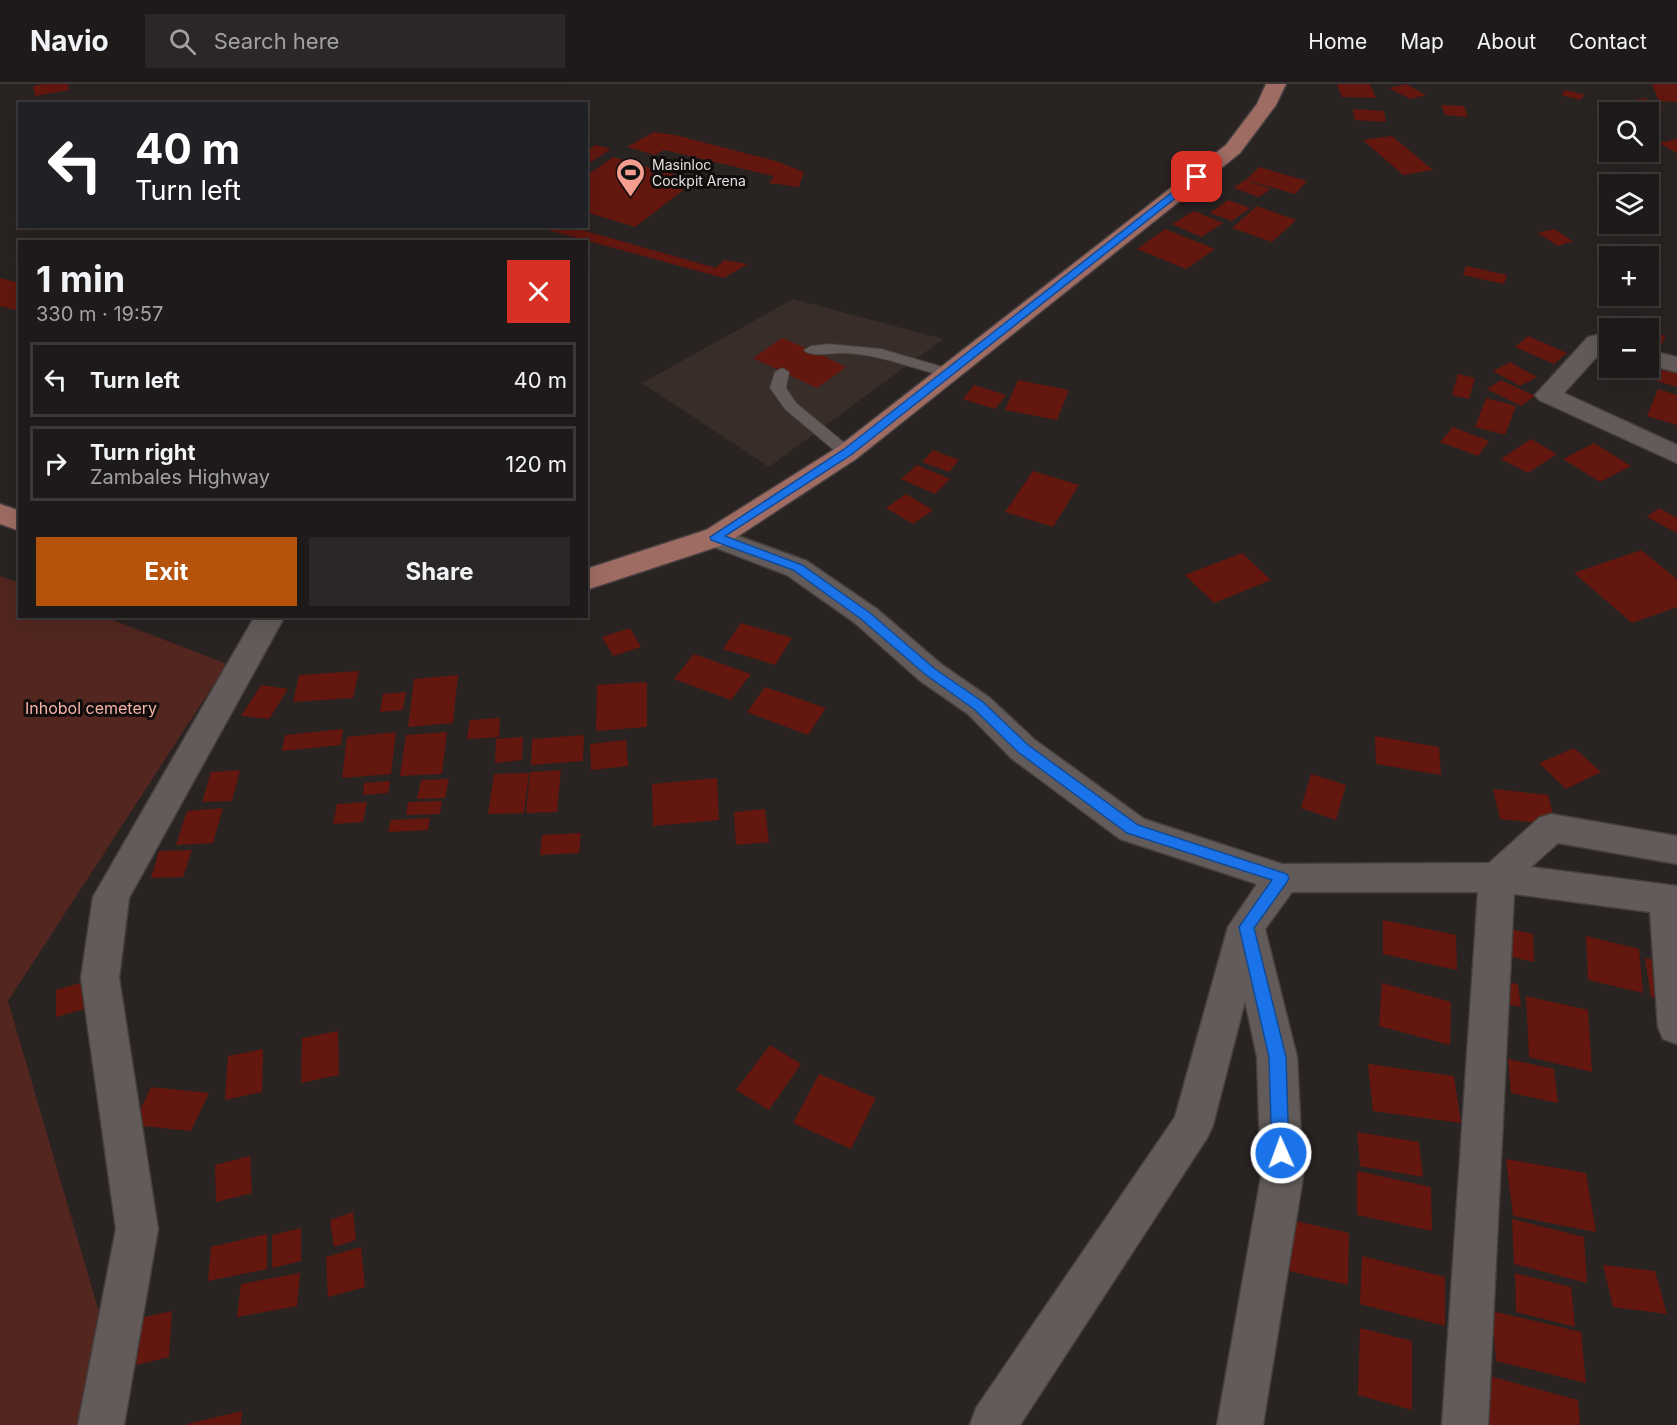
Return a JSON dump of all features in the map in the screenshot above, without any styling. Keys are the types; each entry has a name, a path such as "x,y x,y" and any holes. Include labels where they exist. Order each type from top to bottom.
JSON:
{"main road":[{"path":"588,579 716,537 847,453 1233,149 1266,105 1276,84"},
{"path":"0,513 18,521"}],"street":[{"path":"1599,342 1548,395 1677,455"},
{"path":"1659,360 1677,365"},
{"path":"716,537 797,568 866,616 930,672 978,706 1023,749 1132,829 1282,878 1497,877 1672,900 1677,1027"},
{"path":"101,1425 137,1229 100,978 111,897 269,618"},
{"path":"1465,1425 1497,877 1551,828 1677,849"},
{"path":"993,1425 1193,1125 1246,927 1282,878"},
{"path":"1240,1425 1282,1177 1277,1057 1246,927"}],"lane":[{"path":"811,350 836,346 863,348 948,373"},
{"path":"782,372 778,388 790,406 847,453"}],"shaded area":[{"path":"793,299 943,339 769,467 642,383"}],"green space":[{"name":"Inhobol cemetery","path":"0,576 18,583 18,618 108,618 227,664 8,1001 106,1336 82,1425 0,1425"}],"building":[{"path":"68,84 69,90 35,96 33,86"},
{"path":"1337,84 1370,84 1376,98 1342,97"},
{"path":"1406,84 1426,95 1410,99 1389,88"},
{"path":"1652,84 1677,84 1677,102 1659,101"},
{"path":"1566,90 1585,95 1580,100 1561,95"},
{"path":"1645,98 1651,102 1620,102"},
{"path":"1441,105 1464,106 1468,117 1445,115"},
{"path":"1353,109 1384,111 1386,122 1355,120"},
{"path":"654,132 675,135 776,161 804,172 799,187 769,183 774,176 664,150 655,155 627,147"},
{"path":"1392,136 1433,170 1403,175 1363,140"},
{"path":"1677,139 1677,153 1659,143"},
{"path":"596,145 611,149 588,164 588,150"},
{"name":"Masinloc Cockpit Arena","path":"613,157 695,181 635,227 588,213 588,175"},
{"path":"1259,167 1307,181 1295,194 1246,180"},
{"path":"1245,180 1271,189 1259,197 1234,188"},
{"path":"1228,200 1250,208 1232,221 1210,213"},
{"path":"1257,206 1296,220 1272,242 1232,228"},
{"path":"1194,211 1223,223 1201,237 1172,224"},
{"path":"540,228 575,228 716,268 724,260 748,264 724,278"},
{"path":"1165,229 1215,249 1186,269 1137,249"},
{"path":"1554,229 1573,241 1558,246 1538,233"},
{"path":"1466,266 1507,275 1504,284 1463,275"},
{"path":"0,278 18,282 18,310 0,306"},
{"path":"1659,334 1666,336 1659,350"},
{"path":"1528,336 1567,353 1554,364 1515,347"},
{"path":"782,338 846,367 817,388 753,358"},
{"path":"1510,362 1537,377 1520,386 1493,371"},
{"path":"1664,366 1677,370 1677,387 1657,381"},
{"path":"1458,374 1475,378 1469,399 1452,395"},
{"path":"1018,380 1069,390 1057,420 1005,410"},
{"path":"1501,380 1535,396 1521,406 1487,389"},
{"path":"974,385 1006,395 995,409 963,399"},
{"path":"1658,389 1677,395 1677,425 1647,416"},
{"path":"1486,398 1516,406 1505,435 1475,427"},
{"path":"1453,427 1489,441 1478,456 1440,442"},
{"path":"1531,439 1557,454 1528,473 1501,459"},
{"path":"1594,443 1631,466 1600,482 1563,459"},
{"path":"933,450 959,460 949,472 922,462"},
{"path":"917,465 950,479 935,494 901,479"},
{"path":"1033,471 1079,485 1053,527 1005,512"},
{"path":"906,494 933,510 913,524 886,508"},
{"path":"1659,508 1677,518 1677,533 1647,517"},
{"path":"1641,550 1677,579 1677,607 1632,623 1574,573"},
{"path":"1242,553 1271,580 1214,603 1185,575"},
{"path":"741,623 792,638 775,665 723,649"},
{"path":"630,628 641,647 613,656 602,637"},
{"path":"694,654 751,674 731,700 674,679"},
{"path":"359,671 353,698 293,702 299,675"},
{"path":"458,675 453,723 408,727 414,679"},
{"path":"647,682 647,727 596,731 597,685"},
{"path":"261,685 288,689 269,719 241,716"},
{"path":"765,687 826,708 808,735 747,712"},
{"path":"406,692 403,710 380,712 383,694"},
{"path":"500,718 499,737 467,739 470,720"},
{"path":"343,729 341,745 282,751 285,735"},
{"path":"396,732 391,774 342,778 347,737"},
{"path":"447,732 442,774 400,776 406,735"},
{"path":"584,735 583,761 531,765 532,739"},
{"path":"1375,736 1439,747 1441,775 1376,764"},
{"path":"523,737 522,760 495,763 496,739"},
{"path":"626,740 628,766 591,770 590,744"},
{"path":"1574,748 1601,772 1566,789 1539,763"},
{"path":"240,770 232,801 202,802 211,772"},
{"path":"561,770 557,812 526,813 530,772"},
{"path":"529,773 524,813 488,814 494,774"},
{"path":"1311,774 1346,785 1336,820 1301,808"},
{"path":"717,778 719,820 653,826 652,784"},
{"path":"449,779 445,798 417,799 421,780"},
{"path":"390,781 388,793 363,795 364,783"},
{"path":"1493,789 1548,795 1556,825 1500,819"},
{"path":"442,801 440,814 406,815 408,802"},
{"path":"367,802 363,822 333,824 337,804"},
{"path":"223,808 213,843 176,845 187,811"},
{"path":"765,809 769,842 736,845 734,812"},
{"path":"430,818 428,830 388,832 391,820"},
{"path":"581,833 579,853 540,855 542,835"},
{"path":"192,850 183,877 151,878 159,851"},
{"path":"1383,920 1456,935 1457,970 1383,954"},
{"path":"1502,927 1533,934 1534,962 1504,955"},
{"path":"1586,936 1639,949 1643,993 1588,980"},
{"path":"1645,958 1666,962 1672,1002 1651,997"},
{"path":"1498,981 1518,984 1521,1007 1500,1003"},
{"path":"84,982 84,1009 56,1017 56,990"},
{"path":"1382,983 1451,1002 1450,1045 1379,1026"},
{"path":"1526,996 1588,1010 1592,1072 1529,1057"},
{"path":"338,1031 339,1075 301,1083 302,1038"},
{"path":"770,1045 801,1064 769,1110 736,1090"},
{"path":"263,1049 262,1092 225,1100 228,1056"},
{"path":"1508,1059 1554,1069 1558,1103 1511,1093"},
{"path":"1368,1064 1454,1076 1461,1123 1373,1111"},
{"path":"819,1074 876,1098 851,1149 793,1123"},
{"path":"151,1087 209,1093 191,1131 133,1125"},
{"path":"1357,1132 1419,1142 1423,1177 1360,1166"},
{"path":"250,1156 252,1193 216,1202 215,1165"},
{"path":"1506,1159 1586,1173 1596,1232 1513,1216"},
{"path":"1357,1171 1431,1187 1432,1231 1357,1215"},
{"path":"353,1212 356,1240 334,1247 330,1220"},
{"path":"1283,1218 1349,1233 1348,1285 1281,1269"},
{"path":"1512,1219 1584,1237 1587,1283 1514,1264"},
{"path":"301,1228 301,1261 272,1268 272,1235"},
{"path":"267,1234 267,1269 208,1281 211,1247"},
{"path":"361,1247 365,1287 328,1297 326,1257"},
{"path":"1362,1256 1445,1277 1445,1326 1360,1304"},
{"path":"1603,1265 1655,1271 1667,1314 1613,1307"},
{"path":"300,1273 297,1306 237,1317 241,1284"},
{"path":"1515,1273 1571,1287 1575,1327 1516,1312"},
{"path":"172,1311 169,1357 136,1365 140,1318"},
{"path":"1492,1311 1581,1332 1586,1383 1496,1361"},
{"path":"1360,1328 1412,1341 1412,1410 1358,1395"},
{"path":"1482,1374 1578,1400 1580,1425 1482,1425"},
{"path":"242,1411 241,1425 187,1425 187,1424"}],"place":[{"name":"Masinloc Cockpit Arena","path":"631,198"}],"route":[{"path":"1197,177 847,453 716,537 797,568 866,616 930,672 978,706 1023,749 1132,829 1282,878 1246,927 1277,1057 1281,1153"}]}
